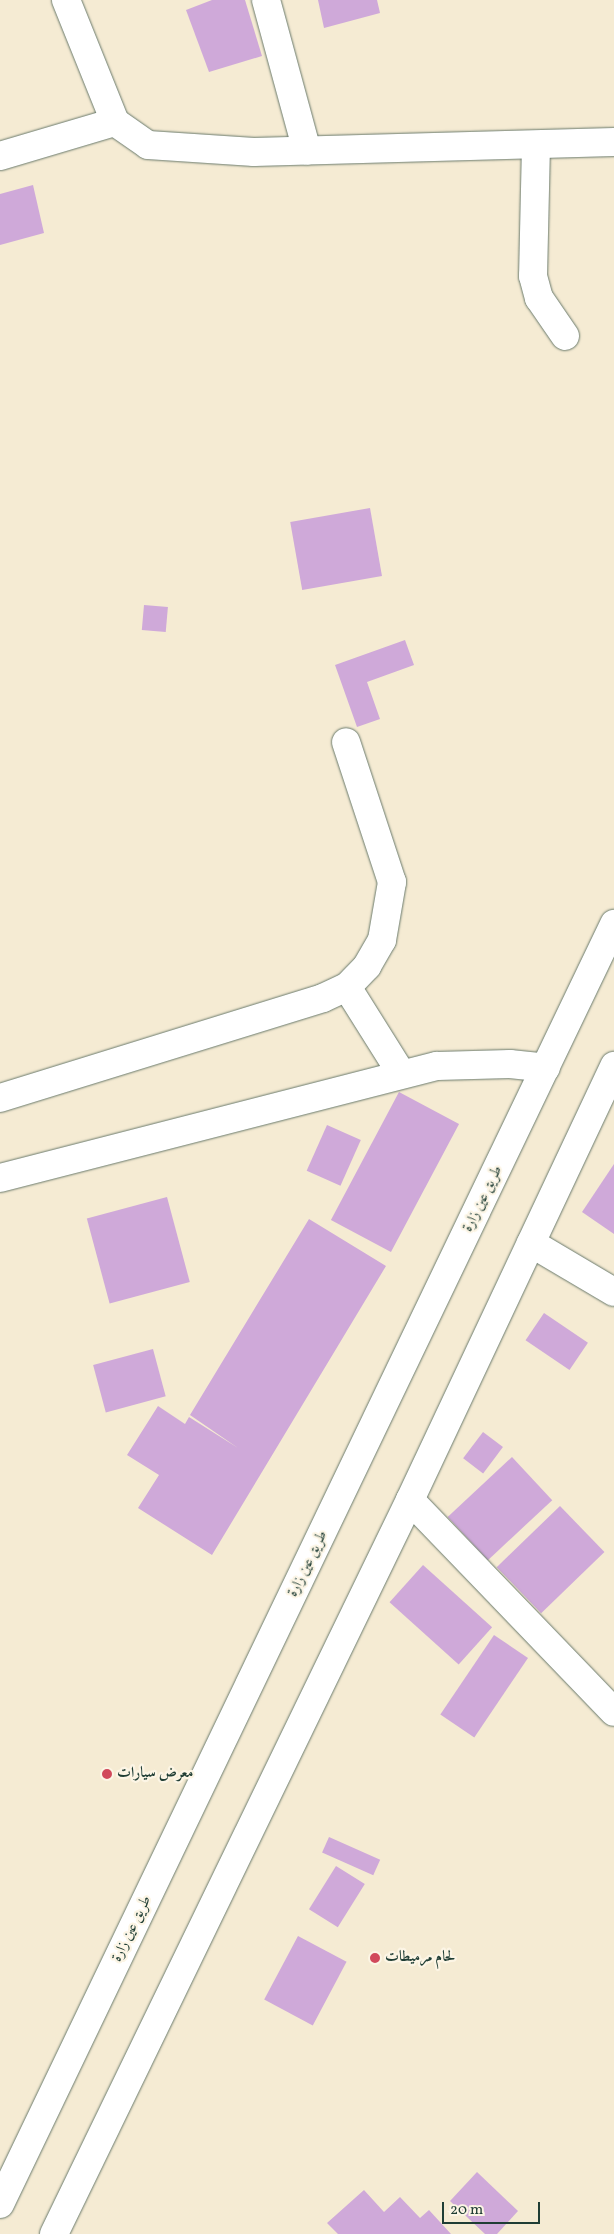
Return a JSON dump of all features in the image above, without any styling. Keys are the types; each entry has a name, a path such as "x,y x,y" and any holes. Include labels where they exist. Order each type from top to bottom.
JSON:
{"street":[{"path":"66,0 116,122 148,145 307,151 614,142"},
{"path":"266,0 307,151"},
{"path":"0,156 116,122"},
{"path":"536,145 533,276 539,298 565,336"},
{"path":"0,1098 347,987 367,966 382,940 392,882 346,742"},
{"name":"طريق عين زارة","path":"0,2204 614,924"},
{"path":"347,987 401,1074"},
{"path":"0,1178 401,1074 474,1063 546,1068"},
{"path":"54,2234 410,1500 614,1066"},
{"path":"531,1243 614,1292"},
{"path":"410,1500 614,1712"}],"building":[{"path":"212,0 245,0 262,56 209,72 186,10"},
{"path":"318,0 377,0 380,13 324,28"},
{"path":"33,185 44,233 0,245 0,194"},
{"path":"370,508 382,576 302,590 290,522"},
{"path":"144,605 168,607 166,632 142,630"},
{"path":"405,640 414,665 367,682 380,719 357,727 335,665"},
{"path":"399,1092 459,1124 391,1252 331,1220"},
{"path":"327,1125 361,1140 340,1186 307,1171"},
{"path":"614,1164 614,1234 582,1212"},
{"path":"167,1197 190,1282 110,1303 87,1218"},
{"path":"309,1219 386,1266 212,1555 138,1508 159,1475 127,1455 158,1406 185,1424 189,1417 238,1448 190,1415"},
{"path":"544,1313 588,1343 569,1370 526,1340"},
{"path":"153,1349 166,1396 106,1412 93,1365"},
{"path":"483,1432 503,1447 483,1473 463,1458"},
{"path":"512,1457 552,1500 488,1560 448,1517"},
{"path":"560,1506 604,1552 541,1613 497,1567"},
{"path":"423,1565 492,1627 459,1664 390,1602"},
{"path":"494,1635 528,1658 474,1738 440,1715"},
{"path":"329,1837 380,1860 373,1875 322,1853"},
{"path":"336,1866 365,1884 338,1927 309,1909"},
{"path":"298,1936 347,1962 313,2025 264,2000"},
{"path":"477,2172 518,2211 497,2234 485,2234 450,2201"},
{"path":"364,2190 384,2212 400,2197 420,2218 429,2210 451,2234 338,2234 327,2223"}],"place":[{"name":"معرض سيارات","path":"107,1774"},
{"name":"لحام مرميطات","path":"375,1958"}]}
